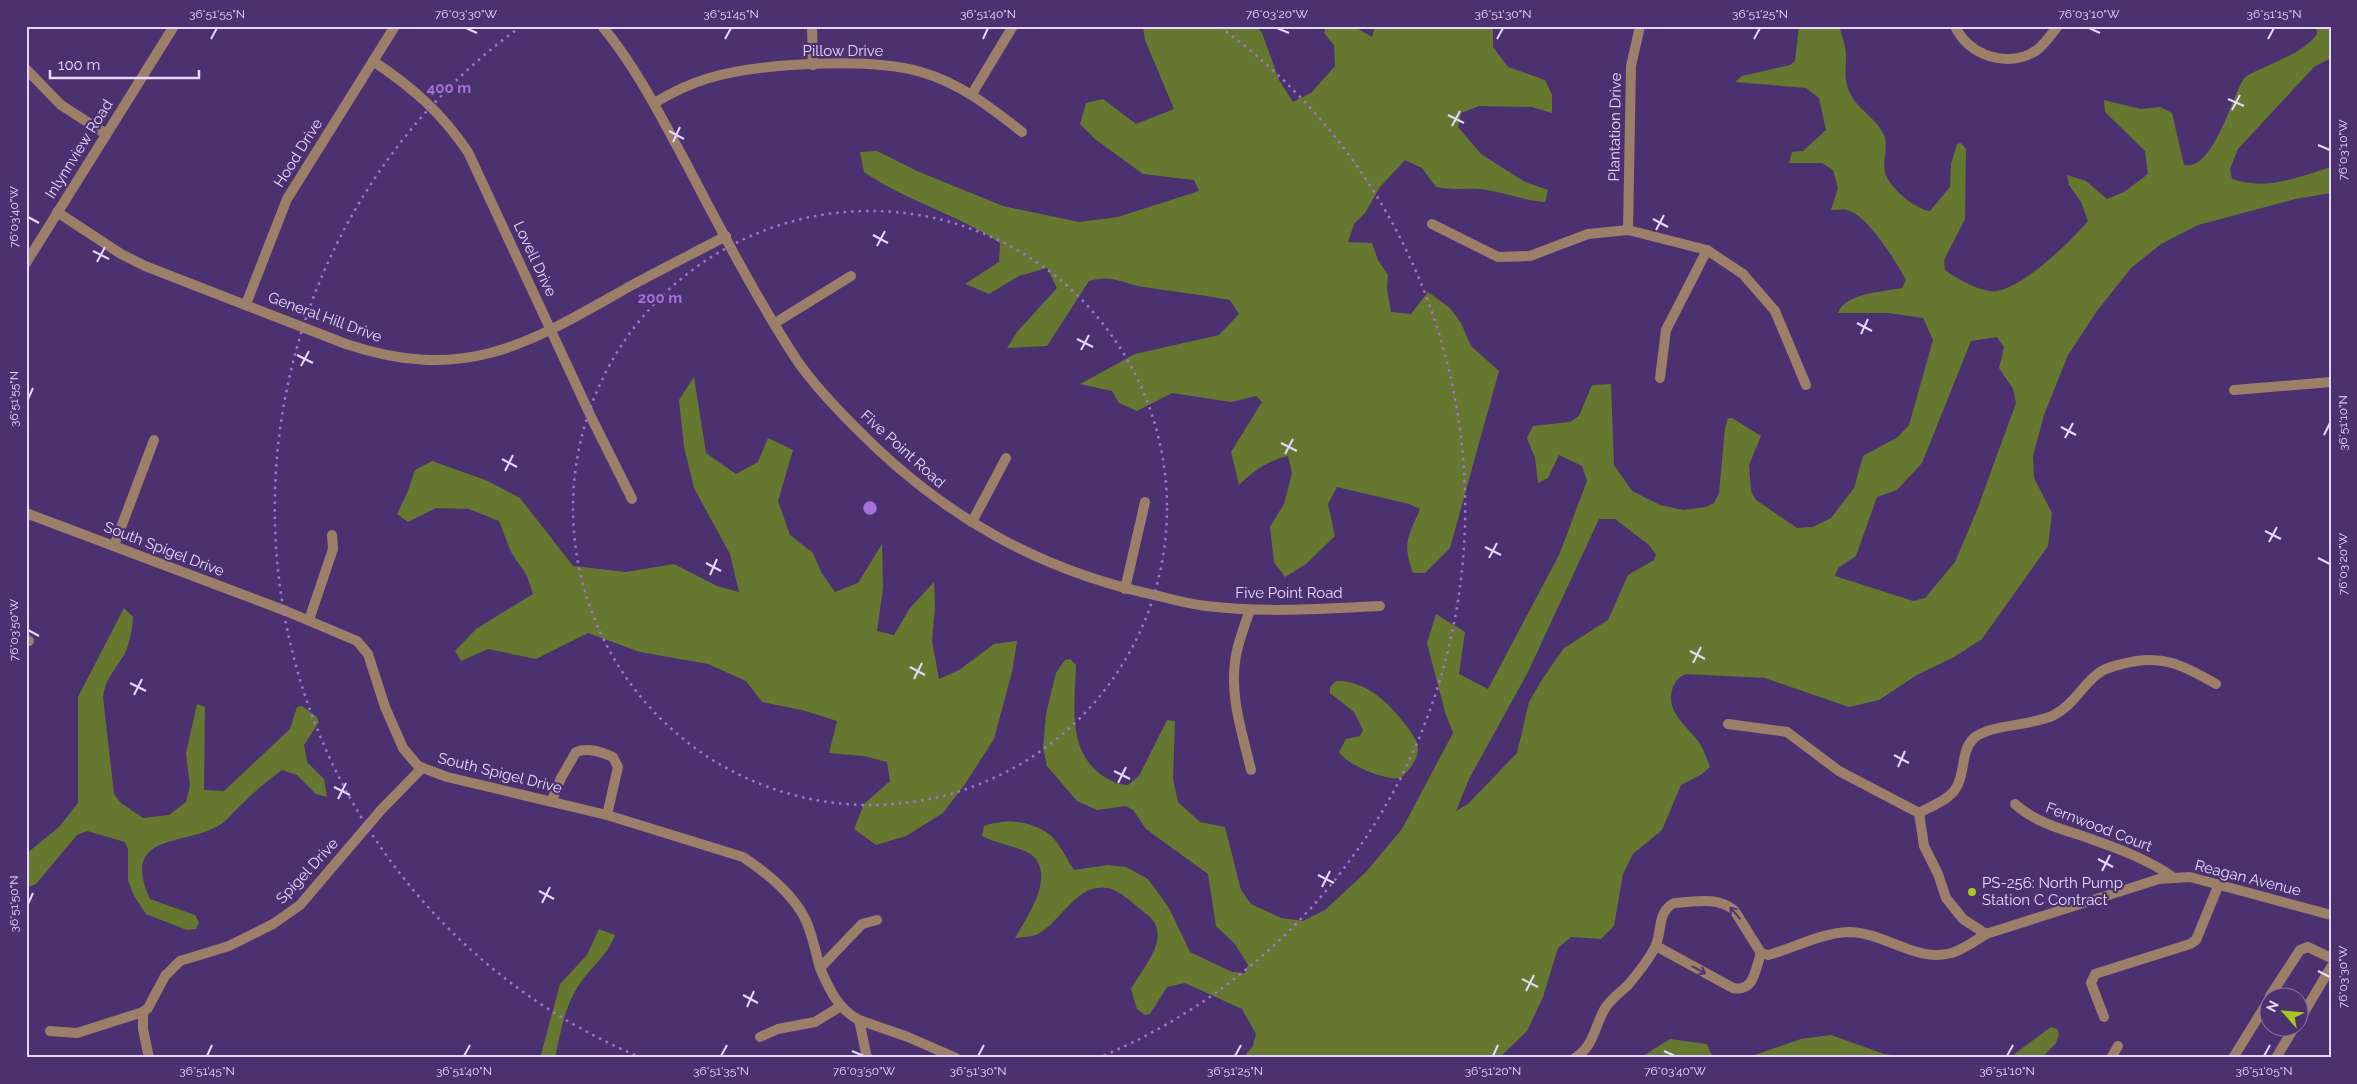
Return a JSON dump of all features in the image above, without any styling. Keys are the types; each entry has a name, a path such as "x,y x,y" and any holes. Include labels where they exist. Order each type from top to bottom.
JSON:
{"street":[{"name":"Inlynnview Road","path":"26,263 174,26"},
{"name":"Hood Drive","path":"246,304 287,199 395,26"},
{"name":"Five Point Road","path":"602,26 632,67 654,103 775,323 812,381 865,437 933,496 1012,546 1042,561 1080,576 1125,589 1203,606 1250,610 1276,611 1380,606"},
{"path":"812,26 813,65"},
{"path":"972,94 1013,26"},
{"name":"Plantation Drive","path":"1628,230 1631,66 1640,26"},
{"path":"1955,26 1959,36 1975,51 2008,60 2037,50 2058,26"},
{"name":"Lovell Drive","path":"373,61 421,96 460,140 484,185 551,331 632,499"},
{"name":"Pillow Drive","path":"654,103 673,92 711,77 761,68 849,64 903,67 948,82 972,94 1022,132"},
{"path":"26,69 61,105 106,134"},
{"name":"General Hill Drive","path":"57,212 134,261 368,351 416,360 466,359 518,346 551,331 726,236"},
{"path":"1432,224 1498,257 1530,256 1588,234 1628,230 1707,250 1743,274 1775,312 1806,386"},
{"path":"1660,378 1666,330 1707,250"},
{"path":"775,323 851,276"},
{"path":"2234,390 2331,382"},
{"path":"114,546 154,440"},
{"path":"972,522 1006,458"},
{"path":"1125,589 1145,502"},
{"name":"South Spigel Drive","path":"26,513 308,620 357,641 363,647 385,707 403,748 410,758 422,768 447,777 552,800 607,815 730,851 757,866 798,908 812,934 820,968 827,986 841,1006 859,1020 908,1037 956,1058"},
{"path":"308,620 333,549 332,535"},
{"path":"1250,610 1235,662 1234,680 1235,699 1251,770"},
{"path":"1919,812 1950,796 1956,789 1960,781 1966,752 1974,738 1985,732 2053,716 2075,700 2084,686 2098,673 2131,661 2160,660 2185,666 2216,684"},
{"path":"1728,724 1787,732 1813,749 1839,771 1919,812"},
{"path":"552,800 561,778 576,752 586,749 601,752 612,757 618,767 607,815"},
{"name":"Spigel Drive","path":"143,1012 148,1008 165,976 180,961 209,953 243,940 273,924 300,904 381,810 422,768"},
{"name":"Fernwood Court","path":"2015,804 2044,824 2100,842 2144,860 2173,877"},
{"path":"1919,812 1924,846 1938,874 1946,898 1963,919 1986,934"},
{"name":"Reagan Avenue","path":"1761,954 1768,956 1823,937 1849,932 1880,938 1922,953 1941,955 1961,949 1986,934 2173,877 2190,877 2331,915"},
{"path":"2104,1017 2091,983 2095,974 2190,944 2196,940 2218,884"},
{"path":"1575,1058 1588,1047 1605,1009 1612,999 1628,984 1656,946 1661,920 1669,906 1715,901 1728,905 1734,910 1761,954 1751,983 1745,988 1740,989 1733,988 1656,946"},
{"path":"820,968 862,924 877,920"},
{"path":"2277,986 2300,950 2308,947 2331,958"},
{"path":"2310,1002 2331,967"},
{"path":"760,1037 778,1029 815,1022 841,1006"},
{"path":"50,1031 77,1033 143,1012 143,1029 149,1058"},
{"path":"2233,1058 2260,1013"},
{"path":"859,1020 867,1058"},
{"path":"2276,1058 2289,1036"},
{"path":"2111,1058 2118,1046"}],"shaded area":[{"path":"1143,26 1256,26 1262,33 1279,80 1293,102 1311,93 1335,66 1334,45 1324,33 1326,26 1353,26 1372,37 1375,26 1493,26 1493,47 1508,67 1545,80 1552,95 1552,113 1532,107 1479,106 1461,113 1458,127 1481,154 1525,182 1548,190 1545,202 1487,190 1436,187 1422,168 1405,160 1380,187 1365,213 1354,224 1348,242 1372,243 1378,260 1388,275 1387,289 1391,312 1411,314 1428,292 1450,308 1461,323 1471,346 1499,371 1450,548 1425,573 1413,573 1407,547 1420,509 1409,504 1337,487 1328,504 1335,536 1306,564 1285,577 1274,562 1270,527 1284,504 1292,473 1288,456 1274,460 1261,467 1239,485 1231,452 1262,402 1256,396 1231,402 1172,393 1137,411 1119,403 1112,391 1080,384 1135,354 1219,335 1239,314 1230,300 1138,286 1114,279 1097,279 1089,281 1047,346 1007,348 1017,332 1057,288 1047,268 1019,276 989,294 965,284 999,262 1000,243 967,224 897,191 864,172 860,152 877,151 917,171 1003,206 1079,222 1118,217 1199,191 1194,180 1143,174 1095,139 1080,124 1086,103 1103,99 1136,124 1174,109 1145,40"},
{"path":"1799,26 1839,26 1845,48 1847,87 1856,103 1876,123 1884,135 1886,144 1884,168 1888,179 1897,191 1918,207 1930,211 1950,187 1951,164 1957,144 1961,143 1966,149 1965,219 1944,260 1945,270 1962,281 1985,290 1997,291 2021,281 2059,251 2088,221 2081,202 2069,185 2067,175 2086,181 2107,199 2124,192 2148,174 2145,151 2105,112 2104,100 2141,109 2160,107 2172,113 2184,165 2194,164 2204,157 2212,146 2244,78 2305,46 2317,34 2316,26 2331,26 2331,58 2314,67 2238,149 2230,169 2232,179 2257,184 2282,181 2331,167 2331,193 2295,199 2198,225 2161,244 2131,268 2097,311 2068,355 2044,415 2033,456 2034,478 2052,513 2048,546 1982,639 1954,657 1917,675 1879,700 1849,707 1765,678 1686,674 1675,682 1671,703 1682,723 1700,744 1710,767 1702,774 1681,785 1662,830 1633,854 1623,874 1614,926 1601,939 1571,937 1558,948 1543,997 1527,1031 1499,1058 1243,1058 1253,1046 1256,1034 1242,1009 1185,983 1167,987 1150,1014 1145,1015 1137,1009 1131,989 1154,950 1157,931 1154,921 1114,890 1102,888 1091,890 1072,902 1056,920 1038,934 1015,938 1037,897 1041,875 1039,865 1029,853 982,836 984,826 992,823 1009,821 1026,823 1043,830 1057,842 1074,870 1108,865 1126,867 1148,879 1169,908 1190,952 1232,972 1245,973 1248,965 1235,944 1216,926 1208,874 1146,829 1133,810 1126,806 1097,810 1077,801 1047,766 1043,748 1046,714 1056,673 1065,660 1070,659 1076,665 1074,710 1078,740 1091,766 1103,776 1112,781 1128,785 1139,776 1167,720 1175,721 1173,779 1178,802 1200,822 1225,827 1241,890 1251,904 1281,918 1303,921 1325,910 1366,872 1402,829 1453,733 1445,712 1427,643 1436,614 1465,632 1459,674 1488,689 1559,555 1587,481 1582,466 1559,455 1548,478 1538,483 1535,458 1527,438 1533,426 1570,422 1579,416 1592,385 1611,384 1614,465 1632,491 1660,505 1683,510 1706,507 1714,503 1719,493 1725,428 1728,418 1732,418 1761,436 1749,465 1751,491 1756,500 1797,528 1813,527 1831,518 1854,488 1863,456 1898,437 1909,425 1933,340 1923,318 1888,313 1838,313 1842,306 1856,297 1902,288 1906,280 1881,240 1864,221 1847,210 1831,210 1838,188 1833,170 1822,163 1789,163 1792,152 1803,151 1826,130 1819,98 1806,88 1735,82 1742,76 1790,65 1795,61","holes":["1997,337 2004,347 1999,368 2013,389 2016,403 1977,510 1955,562 1925,598 1913,601 1835,576 1838,568 1856,556 1877,497 1897,490 1922,463 1971,341","1599,519 1615,519 1649,545 1656,555 1654,560 1628,575 1608,620 1564,648 1529,702 1517,753 1468,804 1456,811 1469,779 1528,672"]},
{"path":"694,377 706,453 736,474 758,462 768,438 793,450 778,501 790,535 813,553 821,572 835,592 858,583 882,544 883,588 877,631 894,635 910,608 934,582 935,606 932,641 939,679 959,670 994,644 1017,641 1012,672 994,739 965,784 943,813 906,836 876,845 854,829 864,804 890,781 887,762 864,756 829,753 837,721 802,710 762,702 746,681 708,664 640,652 588,633 536,659 488,649 461,661 455,651 476,629 533,594 527,576 511,552 499,521 469,509 436,508 408,522 397,514 415,470 432,461 488,481 520,498 573,566 626,572 674,564 717,586 739,592 730,554 694,488 684,447 679,400"},
{"path":"124,608 133,617 128,646 108,680 103,697 114,794 121,803 143,818 169,815 186,802 190,786 186,753 197,704 205,707 204,790 224,791 290,729 297,707 302,706 317,717 319,722 304,745 307,762 324,779 327,797 316,794 297,775 282,770 266,782 218,826 204,832 173,840 149,852 143,863 143,878 150,899 195,915 199,922 196,929 187,930 146,914 134,896 128,880 128,849 125,842 87,831 77,835 36,884 26,888 26,854 59,827 78,803 78,697"},
{"path":"1336,681 1347,682 1368,689 1394,711 1413,735 1417,743 1418,753 1412,765 1401,778 1386,777 1367,771 1350,762 1339,752 1346,739 1360,736 1363,730 1354,712 1330,693 1330,687"},
{"path":"599,929 615,935 612,943 581,981 573,996 563,1022 555,1058 540,1058 560,984 587,955"},
{"path":"2051,1027 2057,1029 2059,1034 2056,1043 2042,1058 2009,1058"},
{"path":"1831,1035 1884,1054 1919,1058 1746,1058 1801,1039"},
{"path":"1670,1039 1707,1044 1713,1058 1640,1058"}],"place":[{"name":"PS-256: North Pump Station C Contract","path":"1972,892"}]}
